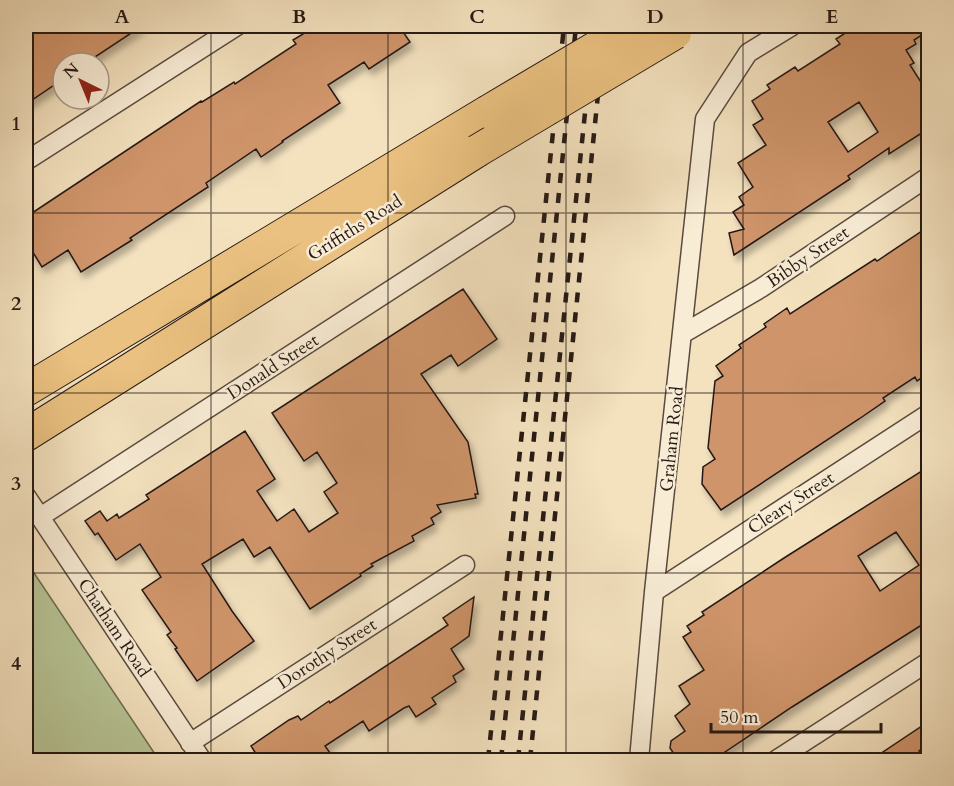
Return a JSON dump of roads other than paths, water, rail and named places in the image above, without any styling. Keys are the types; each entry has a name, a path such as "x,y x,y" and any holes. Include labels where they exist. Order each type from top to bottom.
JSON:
{"highway":[{"name":"Griffiths Road","path":"26,390 632,26"},
{"name":"Griffiths Road","path":"26,435 477,151 682,29"}],"street":[{"path":"26,161 237,26"},
{"name":"Graham Road","path":"639,760 654,592 684,333 705,118 748,53 792,26"},
{"name":"Bibby Street","path":"684,333 761,288 928,177"},
{"name":"Donald Street","path":"40,517 505,216"},
{"name":"Cleary Street","path":"654,592 928,414"},
{"name":"Chatham Road","path":"26,496 202,760"},
{"name":"Dorothy Street","path":"190,743 465,565"},
{"path":"776,760 928,662"}],"railway":[{"path":"488,760 564,26"},
{"path":"501,760 576,26"},
{"path":"518,760 594,26"},
{"path":"530,760 605,26"}]}
